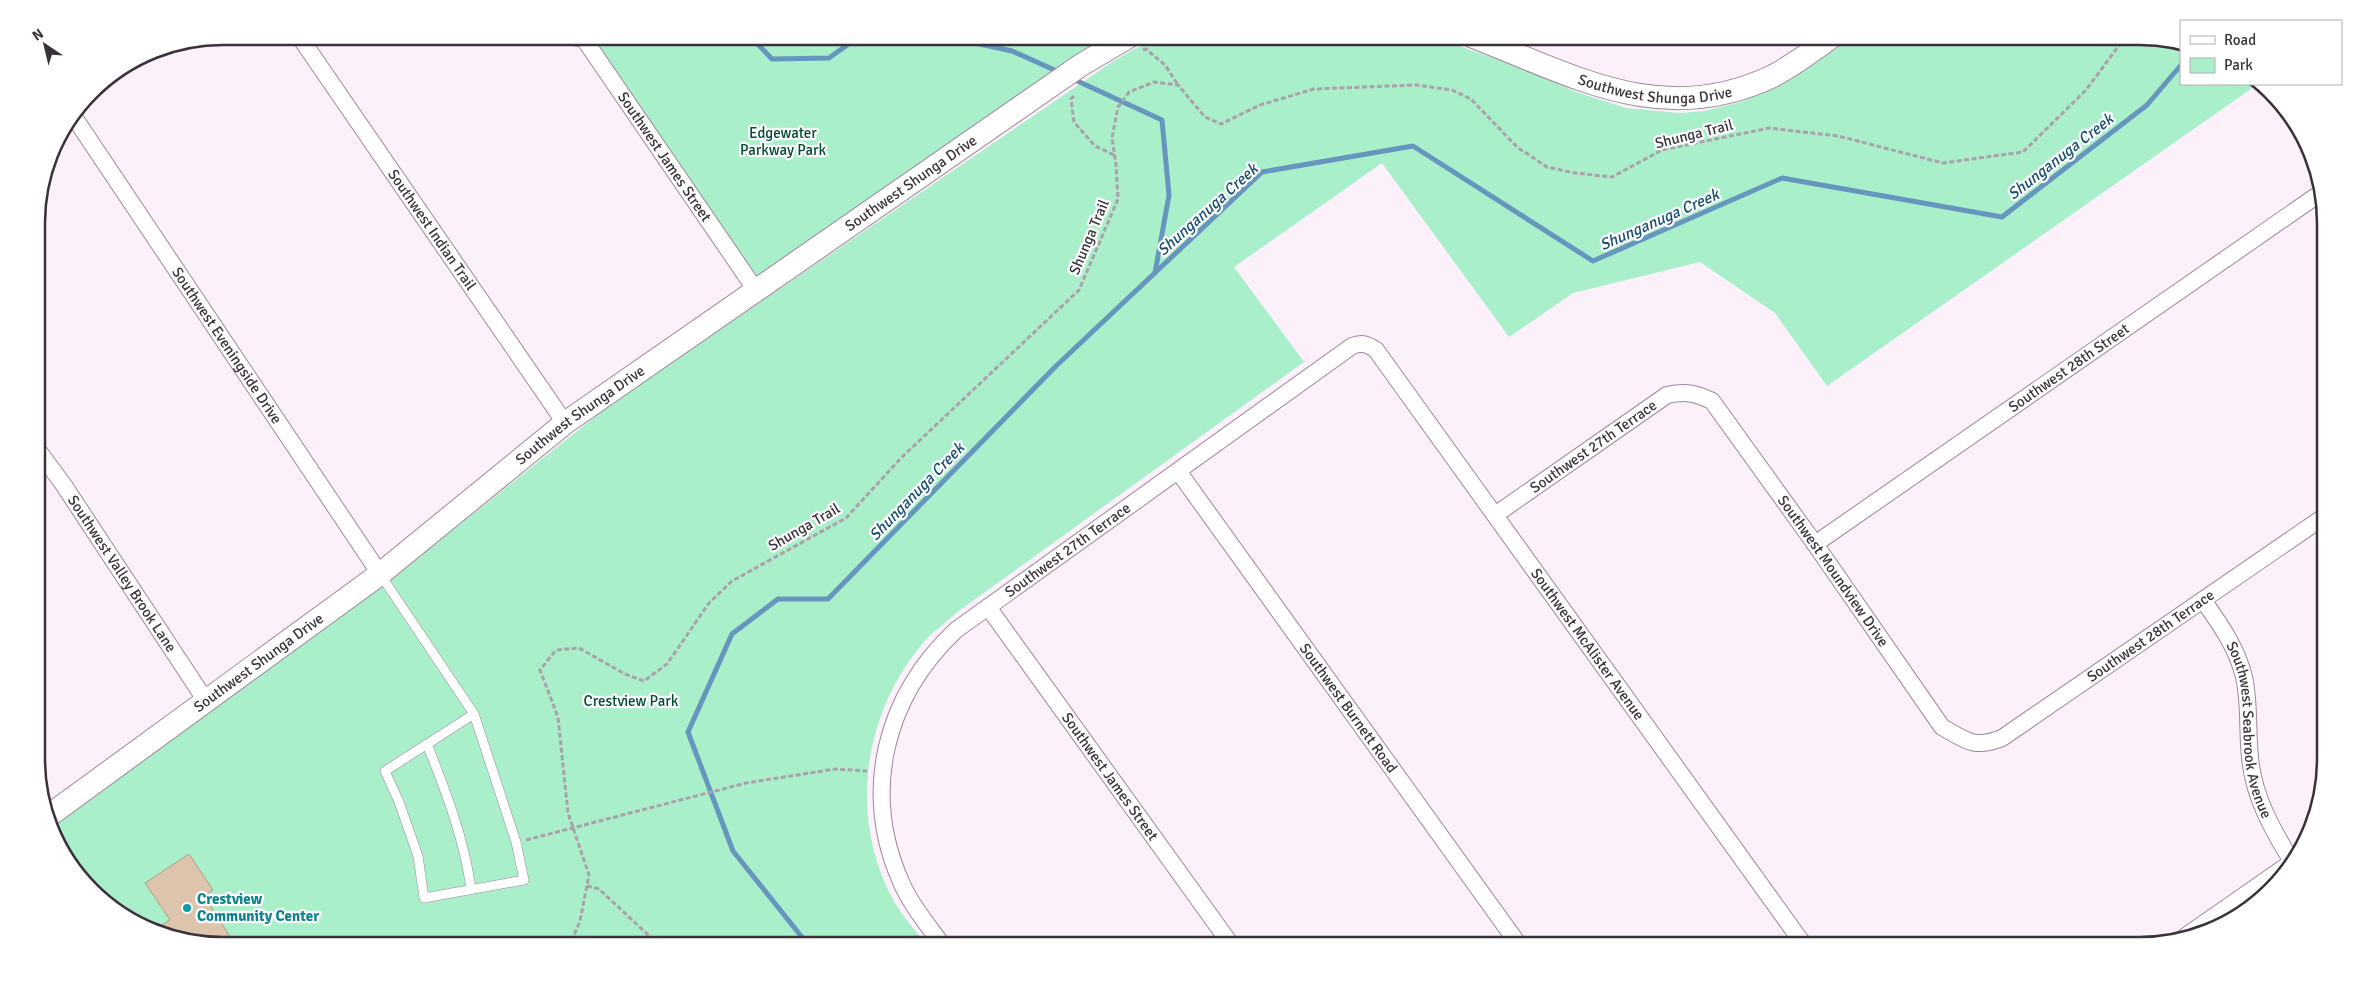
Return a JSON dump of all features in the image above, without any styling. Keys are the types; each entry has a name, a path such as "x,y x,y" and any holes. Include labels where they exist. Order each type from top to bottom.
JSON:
{"street":[{"name":"Southwest Indian Trail","path":"305,45 564,423"},
{"name":"Southwest James Street","path":"588,45 755,289"},
{"name":"Southwest Shunga Drive","path":"53,813 380,574 564,423 755,289 1118,45"},
{"name":"Southwest Shunga Drive","path":"1494,45 1616,92 1649,98 1682,99 1714,95 1745,87 1774,75 1816,45"},
{"name":"Southwest Eveningside Drive","path":"77,121 380,574"},
{"name":"Southwest 28th Street","path":"1815,544 2315,197"},
{"name":"Southwest 27th Terrace","path":"937,937 912,903 901,883 886,836 881,798 882,773 893,723 918,672 956,630 1352,346 1361,343 1368,344"},
{"name":"Southwest McAlister Avenue","path":"1368,344 1376,350 1798,937"},
{"name":"Southwest 27th Terrace","path":"1495,515 1667,396 1682,392 1697,394"},
{"name":"Southwest Moundview Drive","path":"1697,394 1712,401 1815,544 1942,727 1972,744"},
{"name":"Southwest Valley Brook Lane","path":"45,461 206,700"},
{"name":"Southwest Burnett Road","path":"1178,471 1512,937"},
{"name":"Southwest 28th Terrace","path":"1972,744 1988,744 2002,738 2317,522"},
{"name":"Southwest Seabrook Avenue","path":"2203,600 2227,635 2239,662 2248,704 2250,759 2256,786 2268,819 2289,855"},
{"name":"Southwest James Street","path":"988,607 1226,937"},
{"path":"2218,919 2244,902"}],"lane":[{"path":"380,574 474,714 516,842 524,880 424,898 418,856 399,802 385,771 474,714"},
{"path":"428,744 456,820 467,860 471,889"}],"path":[{"name":"Shunga Trail","path":"1132,45 1146,49 1159,60 1205,116 1221,124 1260,105 1314,89 1416,85 1452,90 1471,99 1517,147 1546,167 1612,177 1662,150 1769,128 1838,136 1943,164 2023,152 2086,90 2119,45"},
{"name":"Shunga Trail","path":"572,937 580,921 590,875 572,829 568,813 558,717 540,670 556,650 579,648 625,674 644,681 667,664 709,603 732,581 846,518 901,458 1079,290 1118,199 1112,138 1118,107 1129,92 1154,82 1178,85"},
{"path":"1076,94 1071,99 1074,122 1095,146 1115,156"},
{"path":"516,842 746,783 834,769 882,773"},
{"path":"587,886 599,889 650,937"}],"green space":[{"name":"Edgewater Parkway Park","path":"587,45 1095,45 755,289"},
{"name":"Crestview Park","path":"1146,45 1457,45 1519,67 1576,92 1626,108 1680,113 1704,111 1740,102 1782,85 1842,45 2150,45 2180,50 2180,85 2251,85 2254,87 1827,386 1775,313 1700,262 1573,293 1509,337 1382,163 1234,267 1304,362 960,610 923,643 902,671 886,702 875,735 868,769 867,803 871,837 880,871 895,903 920,937 212,937 177,931 144,919 106,893 75,858 63,838 57,823 410,564 611,404 1112,62 1134,49"}],"building":[{"name":"Crestview Community Center","path":"189,854 213,890 204,896 230,937 189,934 161,926 170,920 145,883"}],"waterway":[{"path":"759,45 772,59 829,58 847,45"},
{"path":"984,45 1012,51 1059,72"},
{"name":"Shunganuga Creek","path":"802,937 733,851 688,732 732,634 778,599 828,599 1056,366 1262,172 1413,146 1593,261 1782,178 2002,217 2147,105 2180,66"},
{"path":"1073,79 1162,120 1169,195 1155,273"}],"place":[{"name":"Crestview Community Center","path":"187,908"}]}
